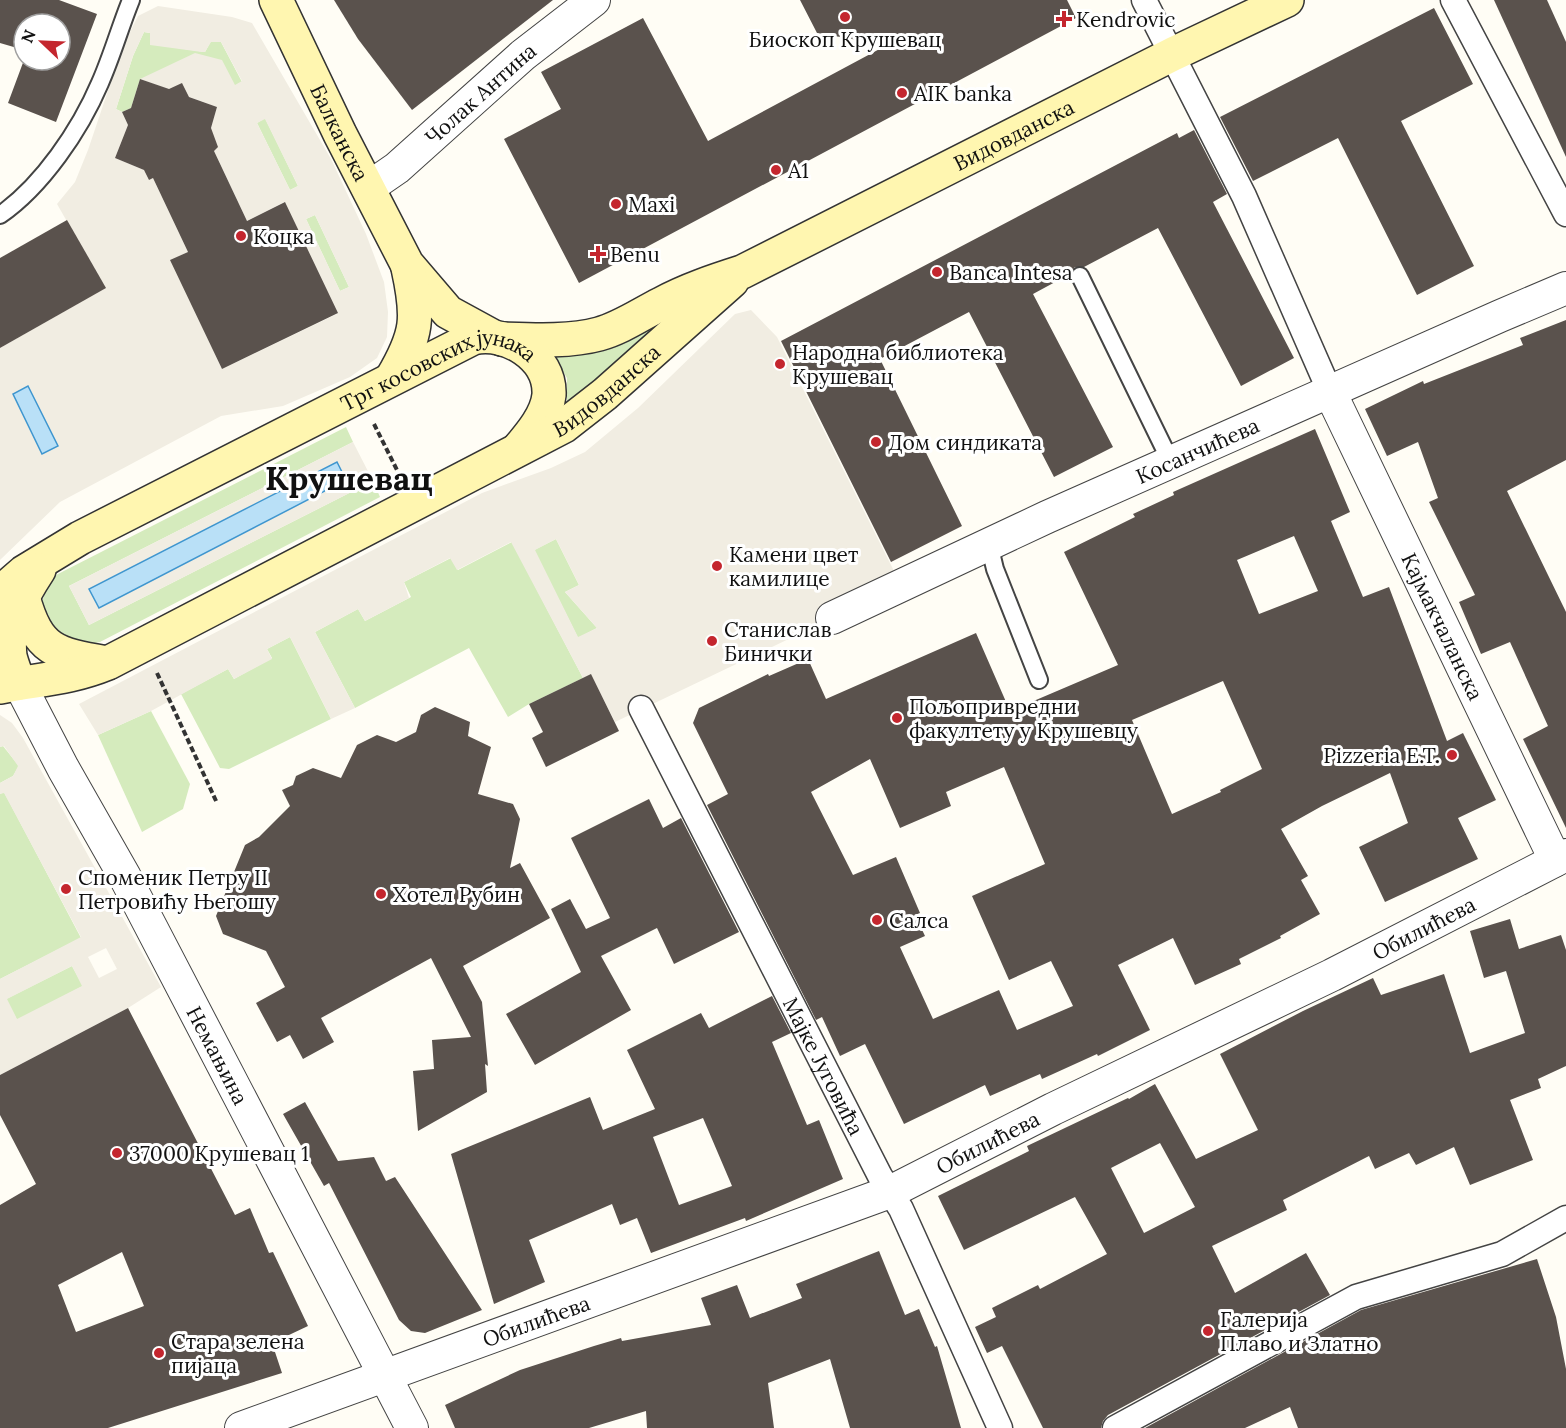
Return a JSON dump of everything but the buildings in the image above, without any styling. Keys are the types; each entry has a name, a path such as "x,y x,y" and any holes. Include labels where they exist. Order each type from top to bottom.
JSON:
{"main road":[{"name":"Балканска","path":"276,0 340,134 407,264 448,312 497,337"},
{"name":"Видовданска","path":"497,337 551,339 598,334 622,325 697,286 742,272 1173,54 1287,0"},
{"name":"Балканска","path":"392,378 402,360 414,327 416,309 407,264"},
{"name":"Видовданска","path":"516,452 564,426 583,412 742,272"},
{"name":"Трг косовских јунака","path":"9,685 50,681 83,674 108,663 516,452 534,429 546,407 549,395 544,375 536,359 527,351 497,337 473,338 51,555 11,595"},
{"path":"11,595 33,629 54,650 75,657 108,663"},
{"path":"9,685 10,632 15,613 11,595"}],"street":[{"name":"Чолак Антина","path":"368,188 397,168 523,55 594,0"},
{"path":"1144,0 1244,196 1330,392"},
{"path":"1453,0 1566,214"},
{"name":"Косанчићева","path":"832,618 1168,463 1566,288"},
{"name":"Кајмакчаланска","path":"1330,392 1549,847 1560,858"},
{"name":"Немањина","path":"9,685 63,768 125,877 412,1428"},
{"name":"Мајке Југовића","path":"641,708 880,1176 901,1209 1000,1428"},
{"name":"Обилићева","path":"241,1428 890,1192 1064,1104 1332,975 1560,858"},
{"path":"1115,1428 1356,1297 1502,1254 1566,1218"}],"lane":[{"path":"0,215 13,207 65,146 100,83 131,0"},
{"path":"1080,276 1164,448 1168,463"},
{"path":"989,544 995,569 1039,680"}],"path":[{"path":"157,673 217,803"}],"green space":[{"path":"144,32 150,33 150,44 205,52 211,41 221,42 242,82 235,86 140,79 131,108 122,112 116,109 133,56"},
{"path":"265,118 298,186 290,190 257,123"},
{"path":"315,215 349,287 340,291 306,219"},
{"path":"652,323 655,328 580,402 567,403 567,378 551,352"},
{"path":"346,427 353,442 69,586 89,625 373,481 380,497 100,642 85,645 66,644 39,612 46,589 56,575"},
{"path":"556,539 579,585 565,592 597,628 578,638 534,550"},
{"path":"512,542 583,678 529,704 508,717 469,648 355,708 315,632 358,609 365,621 411,597 404,582 451,558 458,570"},
{"path":"290,637 331,719 229,769 220,768 181,694 228,669 234,679 272,658 267,649"},
{"path":"151,711 190,784 183,809 142,832 98,735"},
{"path":"3,746 19,766 13,776 0,783 0,747"},
{"path":"4,792 81,938 0,979 0,794"},
{"path":"72,966 83,986 17,1020 6,999"}],"shaded area":[{"path":"158,6 232,17 252,23 331,159 366,234 384,282 388,312 387,337 377,358 350,377 283,406 221,416 60,502 0,560 0,348 105,288 57,204 75,182 123,46 138,16","holes":["144,32 150,33 150,45 202,52 205,52 211,42 221,42 242,81 235,85 222,60 195,53 140,79 217,107 211,128 214,151 247,221 284,202 337,314 222,369 171,260 188,252 153,178 149,180 144,170 115,158 128,125 122,112 116,109 133,56","265,119 298,186 290,190 257,123","315,215 349,287 340,291 306,219"]},
{"path":"751,310 777,337 895,573 841,614 615,722 591,675 583,678 511,542 457,570 450,558 404,582 409,598 365,621 358,609 315,632 355,708 331,719 290,637 267,649 272,659 234,679 228,669 151,711 98,735 79,704 482,493 551,468 585,452 638,408 735,314","holes":["556,539 579,585 565,592 597,628 578,637 535,550"]},
{"path":"353,442 373,481 89,625 69,586","holes":["345,481 99,607 90,589"]},
{"path":"0,715 12,723 23,738 161,987 128,1008 0,1075 0,979 81,937 4,793 0,794 0,783 13,776 18,766 4,746 0,747","holes":["106,948 117,969 99,978 88,957","72,966 82,986 17,1019 7,999"]}],"water":[{"path":"28,386 58,446 42,454 13,394"},
{"path":"337,462 346,480 99,608 89,589"}],"place":[{"name":"Биоскоп Крушевац","path":"845,17"},
{"name":"Kendrovic","path":"1064,19"},
{"name":"AIK banka","path":"902,93"},
{"name":"A1","path":"776,170"},
{"name":"Maxi","path":"616,204"},
{"name":"Коцка","path":"241,236"},
{"name":"Benu","path":"598,254"},
{"name":"Banca Intesa","path":"937,272"},
{"name":"Народна библиотека Крушевац","path":"780,364"},
{"name":"Дом синдиката","path":"876,442"},
{"name":"Камени цвет камилице","path":"717,566"},
{"name":"Станислав Бинички","path":"712,641"},
{"name":"Пољопривредни факултету у Крушевцу","path":"897,718"},
{"name":"Pizzeria E.T.","path":"1452,755"},
{"name":"Споменик Петру II Петровићу Његошу","path":"66,889"},
{"name":"Хотел Рубин","path":"381,894"},
{"name":"Салса","path":"877,920"},
{"name":"37000 Крушевац 1","path":"117,1153"},
{"name":"Галерија Плаво и Златно","path":"1208,1331"},
{"name":"Стара зелена пијаца","path":"159,1353"}],"district":[{"name":"Крушевац","path":"349,478"}]}
